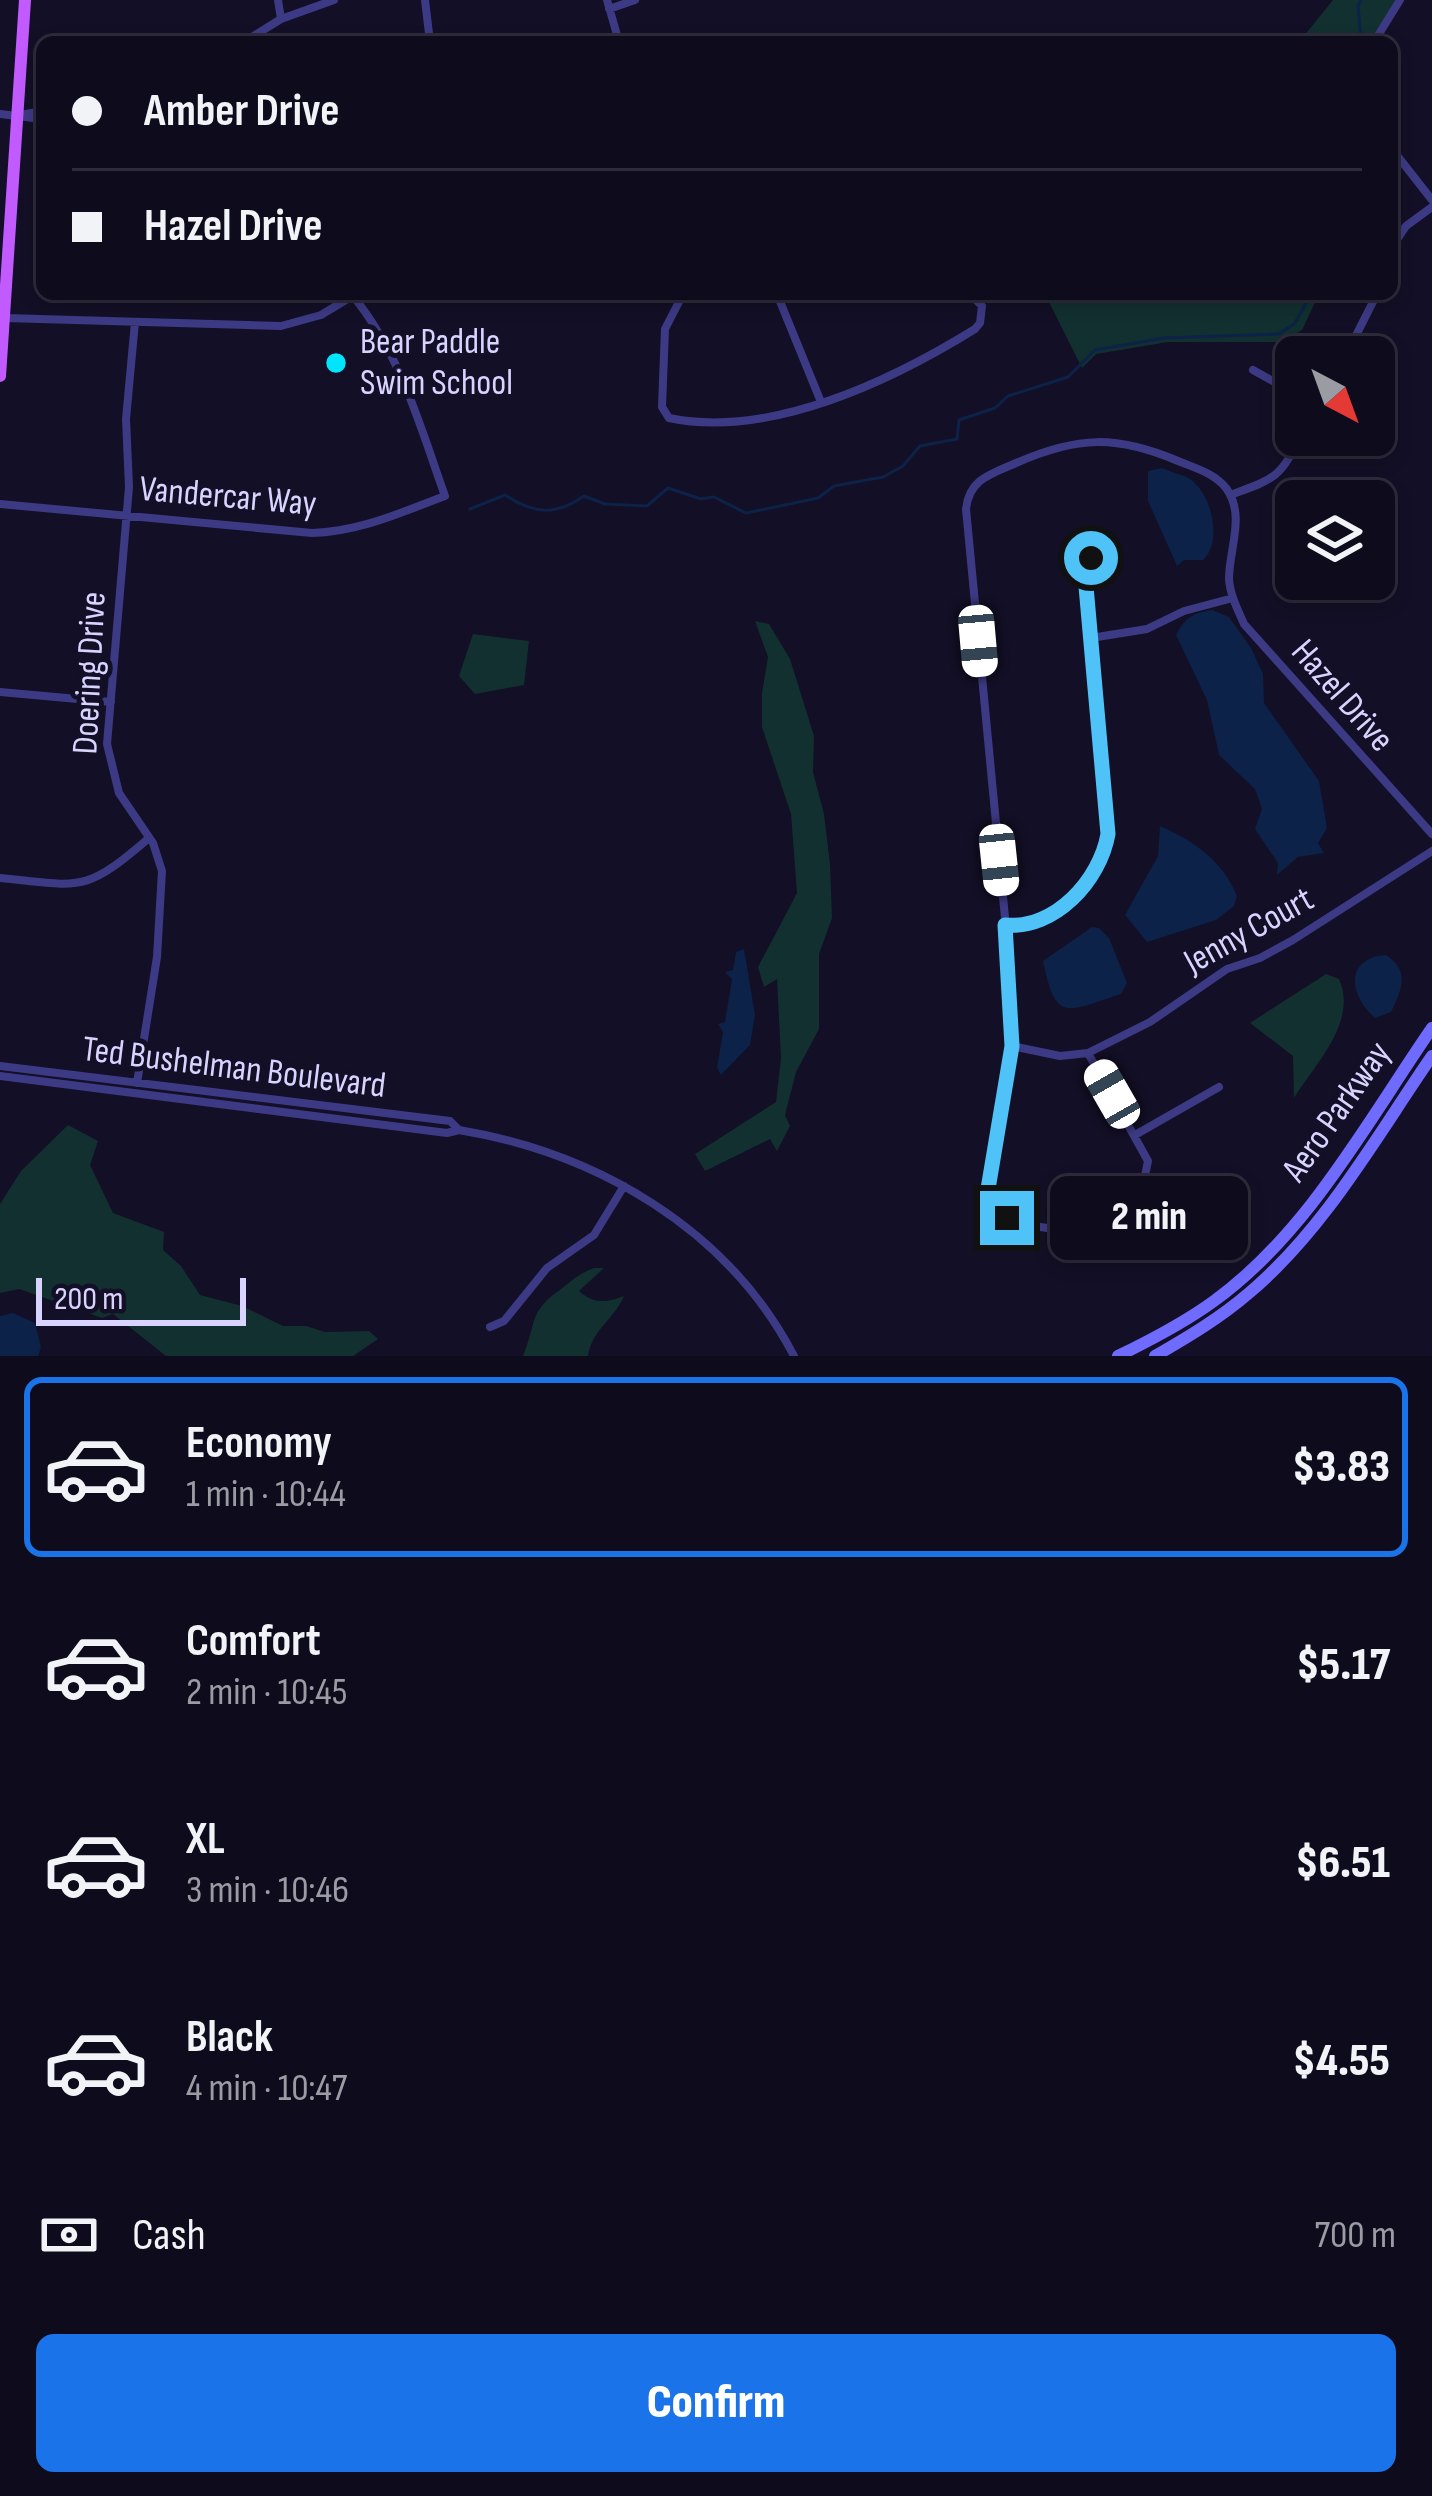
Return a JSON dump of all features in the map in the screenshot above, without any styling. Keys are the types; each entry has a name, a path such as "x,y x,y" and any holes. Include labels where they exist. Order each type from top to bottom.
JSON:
{"main road":[{"path":"0,376 25,0"},
{"name":"Aero Parkway","path":"1118,1356 1201,1310 1265,1257 1312,1202 1432,1028"},
{"name":"Aero Parkway","path":"1155,1356 1218,1318 1274,1270 1327,1209 1432,1056"}],"street":[{"path":"278,0 281,19"},
{"path":"254,36 281,19 334,0"},
{"path":"425,0 429,36"},
{"path":"617,36 608,4 635,0"},
{"path":"1378,36 1400,0"},
{"path":"0,113 36,115"},
{"path":"1398,157 1432,204 1398,238"},
{"path":"5,318 281,326 321,315 346,300"},
{"name":"Vandercar Way","path":"0,504 338,532 445,496 400,369 357,300"},
{"path":"680,300 665,328 662,406 669,418 712,423 820,401 881,380 975,329 982,317 982,306 976,300"},
{"path":"779,300 820,401"},
{"path":"1357,336 1375,300"},
{"name":"Doering Drive","path":"135,322 126,419 126,516 107,744 112,775 123,800 161,861 162,898 150,1016 137,1083"},
{"path":"1253,370 1275,382"},
{"path":"1012,1046 1060,1056 1088,1053 1135,1135 1148,1161 1146,1180 1113,1228 1079,1235 1021,1224 1007,1218 991,1198 988,1174 1012,1046 968,494 981,478 1040,452 1091,440 1123,442 1212,475 1230,495 1236,512 1229,582 1233,598 1184,611 1147,629 1091,638"},
{"path":"1230,495 1274,479 1292,456"},
{"path":"1005,925 1026,925 1052,915 1091,875 1105,851 1107,816 1084,564"},
{"name":"Hazel Drive","path":"1233,598 1244,624 1274,660 1432,834"},
{"path":"0,692 111,702"},
{"path":"0,878 90,882 149,838"},
{"name":"Jenny Court","path":"1088,1053 1150,1022 1228,969 1293,940 1432,851"},
{"name":"Ted Bushelman Boulevard","path":"0,1066 451,1121 459,1130"},
{"name":"Ted Bushelman Boulevard","path":"0,1076 448,1133 459,1130 540,1148 667,1211 719,1257 756,1299 794,1356"},
{"path":"1135,1135 1219,1087"},
{"path":"490,1327 504,1321 547,1268 594,1235 624,1186"}],"green space":[{"path":"1333,0 1400,0 1378,36 1304,36"},
{"path":"1048,300 1316,300 1302,330 1275,336 1275,342 1168,342 1096,354 1082,368"},
{"path":"755,621 769,624 790,659 814,736 813,772 824,814 832,918 819,954 819,1029 796,1072 785,1115 790,1126 777,1151 770,1139 705,1171 695,1154 776,1102 781,1058 777,979 764,987 758,967 797,893 791,814 762,727 768,657"},
{"path":"473,634 529,641 524,685 475,694 459,676"},
{"path":"1326,974 1339,979 1343,995 1339,1026 1294,1098 1293,1056 1250,1023"},
{"path":"68,1125 98,1141 90,1165 113,1213 164,1232 163,1250 181,1266 200,1295 242,1306 283,1326 369,1331 378,1339 353,1356 166,1356 113,1314 102,1318 19,1289 0,1293 0,1204 21,1171"},
{"path":"594,1268 604,1268 579,1291 600,1301 624,1296 594,1339 588,1356 523,1356 543,1304"}],"water":[{"path":"1162,468 1190,479 1209,506 1212,542 1203,560 1184,560 1177,566 1148,501 1148,471"},
{"path":"1212,610 1229,617 1251,648 1263,674 1264,703 1319,781 1327,828 1318,843 1324,853 1298,857 1277,875 1278,863 1255,829 1262,809 1255,789 1219,755 1207,700 1176,635 1190,617"},
{"path":"1160,826 1206,854 1224,872 1237,896 1234,906 1216,920 1147,942 1125,915 1158,856"},
{"path":"1092,927 1109,938 1127,983 1121,994 1067,1008 1053,996 1043,961"},
{"path":"744,949 755,1015 750,1045 721,1075 717,1068 723,1032 718,1024 725,1022 732,979 725,972 733,970 736,952"},
{"path":"1386,955 1399,968 1400,989 1391,1012 1375,1018 1360,999 1355,979 1363,963"},
{"path":"13,1313 35,1323 41,1347 38,1356 0,1356 0,1316"}],"waterway":[{"path":"1360,36 1361,0"},
{"path":"470,509 505,495 545,510 584,496 605,504 647,506 668,488 701,499 714,497 746,513 818,498 834,486 883,477 903,466 920,446 957,439 959,420 995,408 1008,396 1068,377 1095,350 1164,338 1279,334 1295,323 1308,300"}],"place":[{"name":"Bear Paddle Swim School","path":"336,363"}],"route":[{"path":"1007,1218 988,1189 1012,1046 1005,925 1043,922 1052,915 1099,866 1108,834 1084,564 1091,558"}]}
